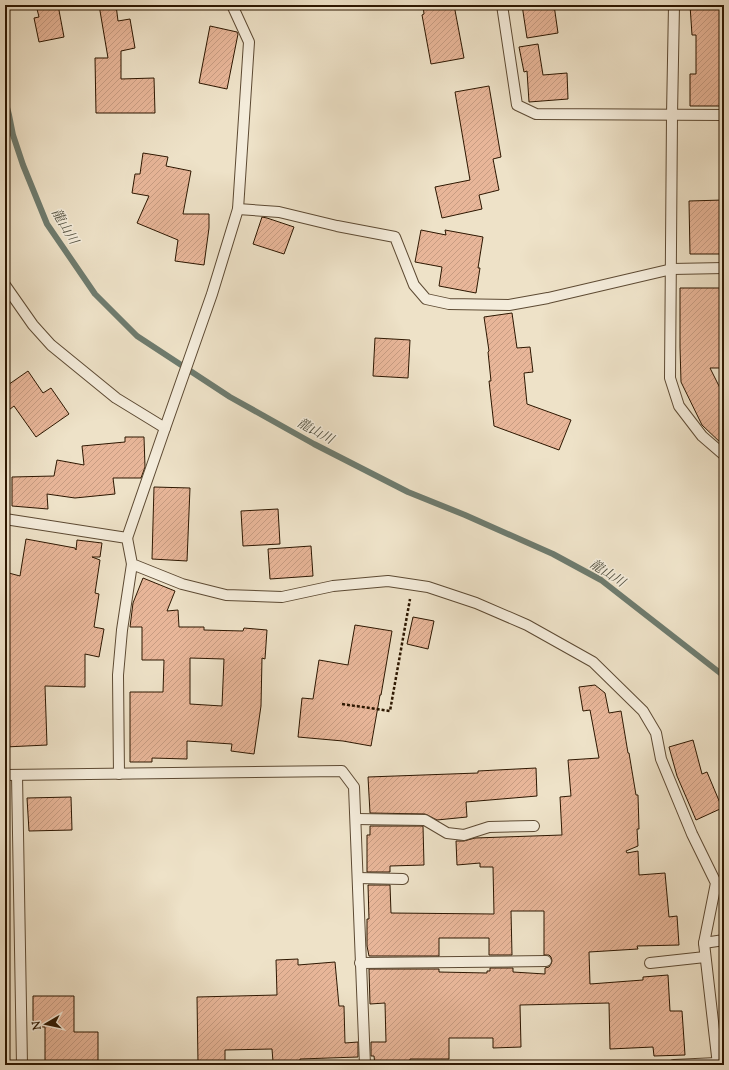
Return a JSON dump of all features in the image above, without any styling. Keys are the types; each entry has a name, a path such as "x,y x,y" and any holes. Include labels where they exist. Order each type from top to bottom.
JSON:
{"lane":[{"path":"119,774 118,675 122,630 132,564 127,538 212,294 238,209 249,42 232,5"},
{"path":"502,5 517,105 536,114 724,115"},
{"path":"674,5 670,378 679,406 702,436 724,455"},
{"path":"238,209 279,212 337,226 395,237 414,285 426,299 449,304 509,305 548,298 672,269 724,268"},
{"path":"5,285 33,325 51,345 116,398 165,428"},
{"path":"5,519 127,538"},
{"path":"132,564 182,584 232,596 282,597 333,586 388,581 428,587 476,603 527,625 593,662 643,711 656,733 661,759 692,834 716,883 704,943 718,1064 674,1065"},
{"path":"5,775 342,771 354,787 364,1065"},
{"path":"17,775 22,1065"},
{"path":"356,819 425,820 447,833 464,835 489,827 534,826"},
{"path":"358,878 403,879"},
{"path":"704,943 724,940"},
{"path":"650,962 705,957"},
{"path":"360,963 546,961"}],"path":[{"path":"342,704 390,711 412,584"}],"building":[{"path":"36,5 58,5 64,37 39,42 34,18 39,17"},
{"path":"99,5 116,5 118,21 130,19 135,48 121,51 121,79 154,78 155,113 96,113 95,58 108,58"},
{"path":"423,5 454,5 464,58 431,64 422,15 424,14"},
{"path":"522,5 554,5 558,33 527,38"},
{"path":"690,5 724,5 724,106 690,106 690,74 696,74 696,35 692,35"},
{"path":"210,26 237,32 238,34 227,89 199,83"},
{"path":"538,44 543,75 567,73 568,99 529,102 527,71 524,72 519,47"},
{"path":"489,86 501,157 493,159 499,190 479,195 482,209 442,218 435,187 470,180 455,92"},
{"path":"143,153 168,157 166,166 191,171 183,214 209,214 209,228 204,265 175,261 178,240 137,223 149,196 132,193 135,174 140,174"},
{"path":"723,200 724,254 690,254 689,201"},
{"path":"262,217 294,227 284,254 253,244"},
{"path":"421,230 446,235 445,230 483,237 476,293 439,286 442,267 415,262"},
{"path":"680,288 724,288 724,331 720,331 722,368 710,368 724,396 724,446 702,425 681,382"},
{"path":"512,313 517,348 530,347 533,372 524,373 527,404 571,420 559,450 494,426 489,381 491,381 489,351 484,317"},
{"path":"375,338 410,340 408,378 373,376"},
{"path":"28,371 43,393 51,388 69,414 36,437 14,406 5,413 5,387"},
{"path":"125,437 144,437 145,467 141,478 113,478 115,494 75,498 47,494 48,509 12,506 12,477 54,476 57,460 84,465 82,446 125,442"},
{"path":"154,487 190,488 187,561 152,559"},
{"path":"278,509 280,544 243,546 241,511"},
{"path":"26,539 75,548 76,550 77,540 102,543 100,557 92,557 100,560 95,593 99,594 94,627 104,629 99,657 85,654 85,687 45,686 47,745 5,747 5,572 20,576"},
{"path":"311,546 313,576 270,579 268,549"},
{"path":"143,578 175,591 167,611 178,610 179,627 204,627 204,630 243,631 244,628 267,630 265,659 262,658 261,706 254,754 231,751 232,744 187,741 187,759 152,758 152,762 130,762 130,692 163,692 164,660 142,660 142,627 130,627 133,603","holes":["190,658 224,659 222,706 190,704"]},
{"path":"413,617 434,621 428,649 407,644"},
{"path":"355,625 392,631 371,746 343,741 298,737 302,698 313,699 319,660 348,665"},
{"path":"595,685 605,693 609,713 621,711 636,795 638,795 638,846 626,851 627,853 638,851 639,875 665,873 669,917 677,916 679,945 637,946 638,949 589,952 590,984 643,980 643,977 668,975 670,1011 682,1011 685,1055 654,1056 653,1047 610,1049 609,1003 520,1005 521,1047 493,1048 493,1038 449,1038 449,1059 410,1059 410,1064 375,1065 374,1056 371,1056 371,1042 386,1042 385,1003 370,1004 369,969 439,969 439,972 487,973 487,971 490,971 490,968 513,968 513,972 545,974 545,968 549,967 551,964 551,957 549,955 544,955 544,911 511,911 512,955 489,955 489,938 439,938 439,956 369,956 367,946 367,919 369,919 368,885 390,885 391,913 494,914 493,867 480,867 480,863 457,865 456,841 464,841 475,838 562,835 560,797 571,796 568,760 599,758 590,710 583,711 579,687"},
{"path":"693,740 702,774 707,772 720,803 720,809 696,820 677,776 669,747"},
{"path":"536,768 537,796 466,802 467,817 437,820 425,814 370,813 368,777 478,773 478,771"},
{"path":"71,797 72,830 29,831 27,798"},
{"path":"370,826 423,826 424,865 390,866 390,872 367,872 367,835 370,835"},
{"path":"298,959 298,965 335,962 339,1006 344,1006 345,1043 358,1042 358,1057 300,1059 300,1061 273,1062 272,1049 225,1050 225,1063 198,1063 197,997 277,995 276,960"},
{"path":"33,996 74,996 74,1032 98,1032 98,1064 45,1063 45,1027 33,1027"}],"waterway":[{"name":"龍山川","path":"5,100 13,135 23,165 47,224 95,294 137,336 230,397 314,444 408,492 465,515 553,554 601,580 724,676"}]}
